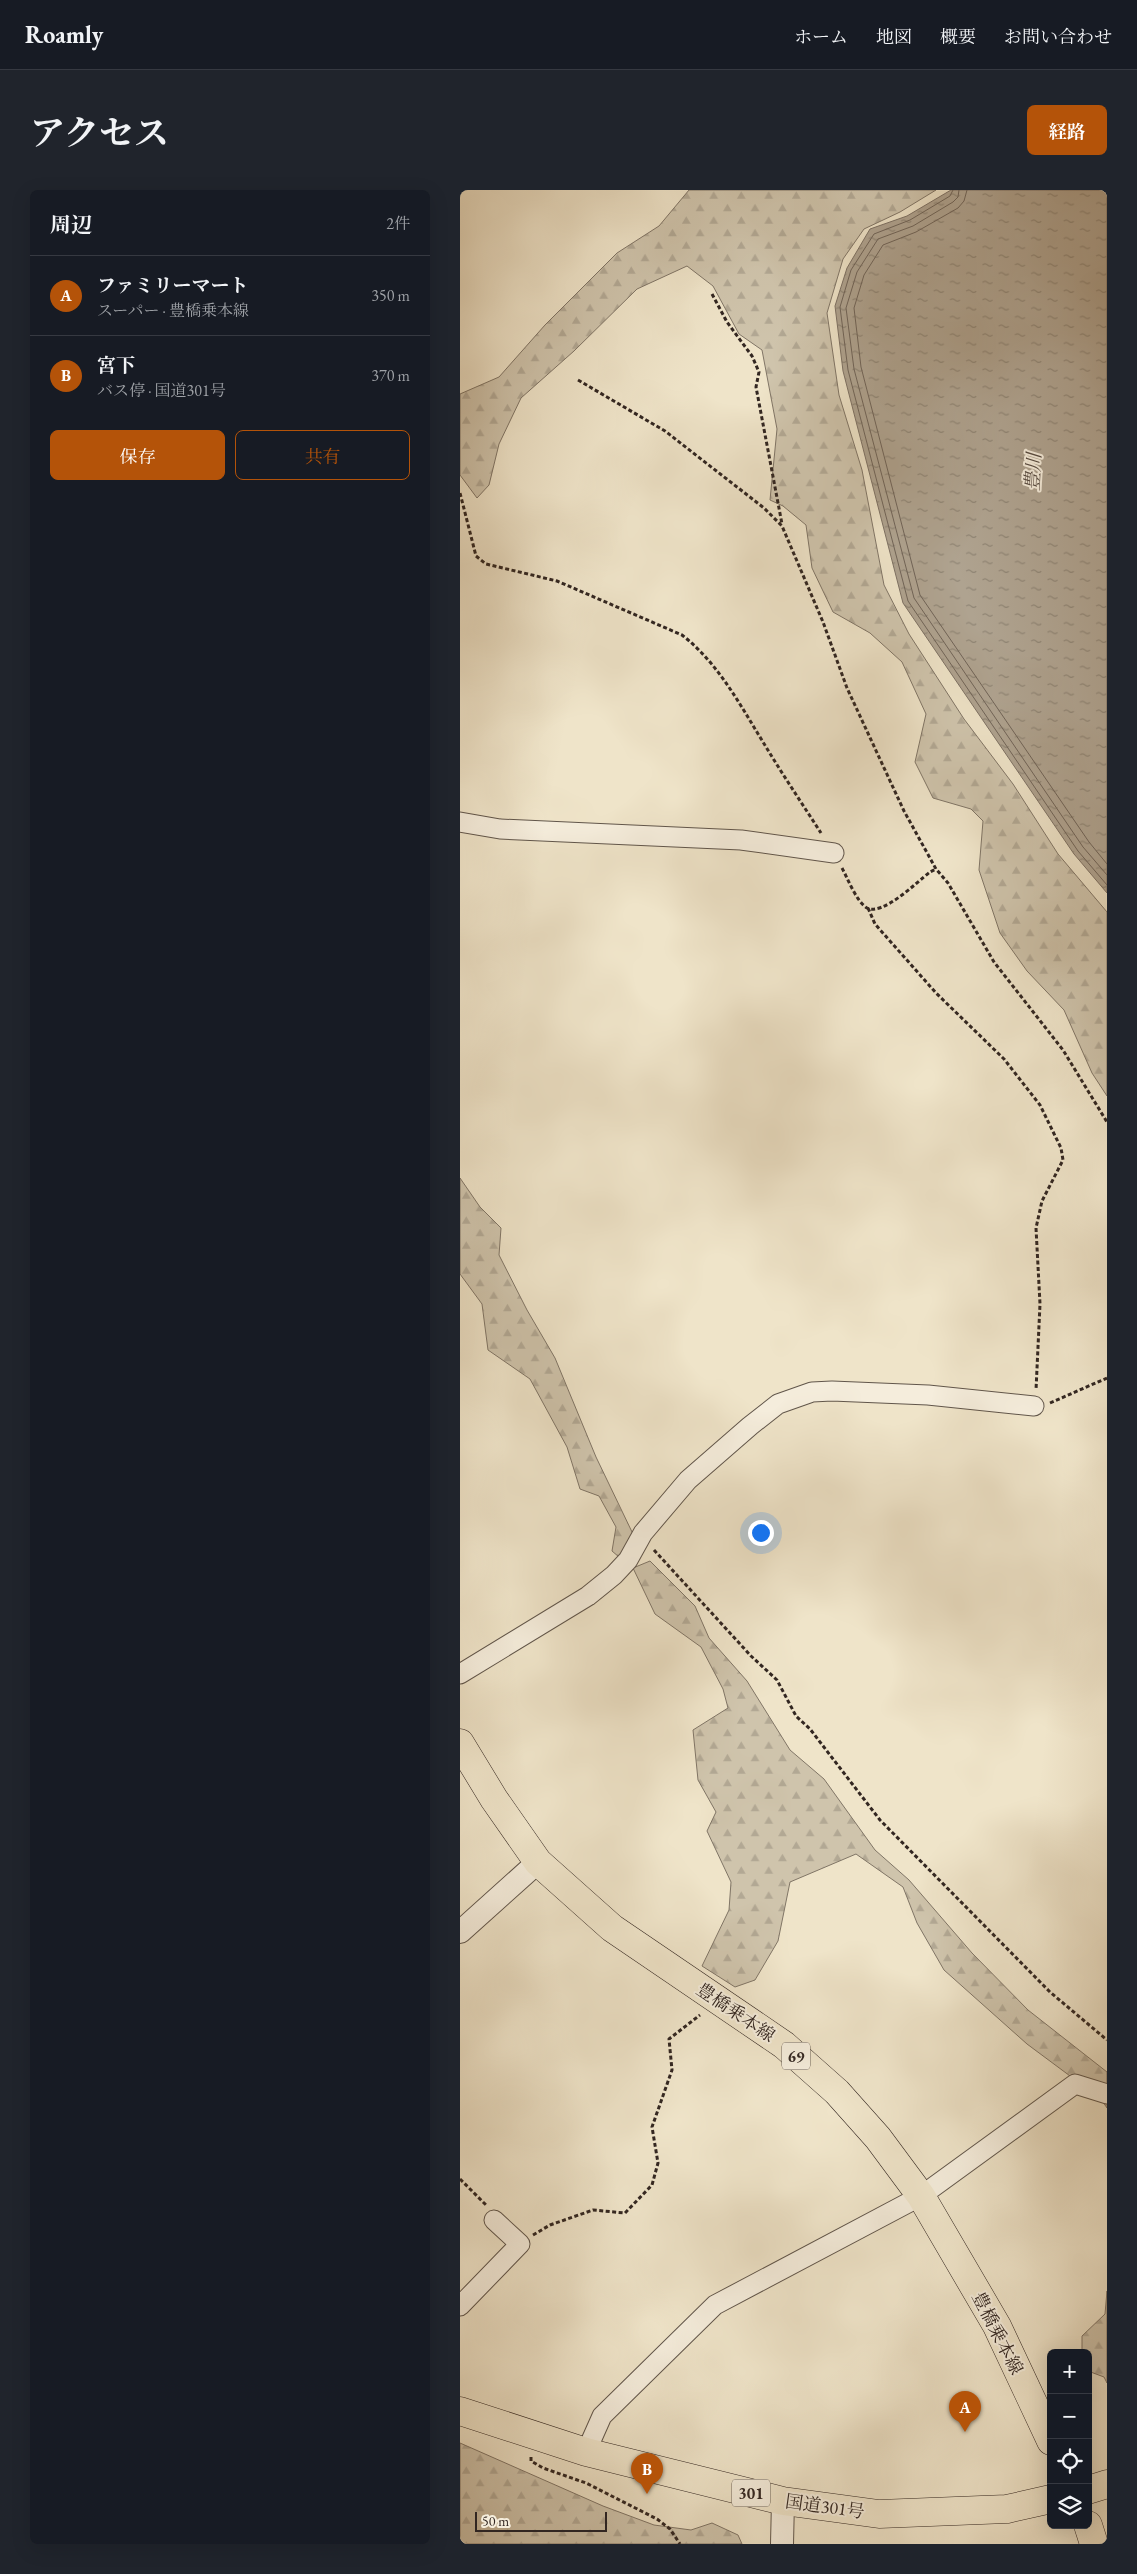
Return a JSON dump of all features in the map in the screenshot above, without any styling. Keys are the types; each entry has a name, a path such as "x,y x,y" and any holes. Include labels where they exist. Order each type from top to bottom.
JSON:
{"main road":[{"name":"豊橋乗本線","path":"460,1743 494,1799 538,1862 612,1928 784,2044 837,2092 878,2138 921,2196 998,2326 1050,2439"},
{"name":"国道301号","path":"460,2412 586,2452 783,2501 879,2514 1007,2509 1047,2501"},
{"path":"1092,2489 1107,2484"},
{"path":"1089,2529 1094,2544"}],"street":[{"path":"460,822 500,829 741,840 834,853"},
{"path":"460,1674 588,1596 614,1575 628,1560 643,1533 688,1480 778,1404 812,1392 928,1395 1034,1406"},
{"path":"460,1932 538,1862"},
{"path":"586,2452 602,2416 715,2305 921,2196 1075,2084 1107,2094"},
{"path":"460,2306 520,2244 494,2220"},
{"path":"782,2544 783,2501"}],"path":[{"path":"712,294 727,322 752,356 759,372 756,388 782,526 823,622 847,688 904,810 936,869 948,882 994,962 1063,1050 1107,1122"},
{"path":"578,380 665,431 764,508 782,526"},
{"path":"460,493 476,556 486,564 536,574 556,581 682,635 698,647 712,662 728,686 834,853 861,902 868,908 875,924 936,992 1004,1058 1040,1105 1061,1148 1063,1160 1042,1201 1036,1228 1040,1304 1038,1372 1034,1406 1045,1406 1107,1378"},
{"path":"868,908 879,909 891,903 936,869"},
{"path":"643,1533 652,1547 702,1604 777,1680 796,1716 810,1729 880,1820 1050,1992 1107,2040"},
{"path":"520,2244 550,2225 593,2210 625,2213 652,2185 658,2163 652,2127 672,2070 669,2039 719,2000"},
{"path":"460,2179 496,2214 494,2220"},
{"path":"531,2434 531,2461 543,2468 586,2483 657,2519 670,2529 680,2544"}],"green space":[{"path":"689,190 936,190 900,212 864,229 843,259 827,313 839,395 862,470 884,585 909,634 964,719 1013,784 1058,854 1107,912 1107,1096 1092,1073 1064,1010 1027,971 1000,933 979,870 983,821 971,809 933,798 915,762 926,714 902,662 870,633 833,612 812,568 806,525 783,506 770,500 777,429 762,350 739,334 713,286 687,266 637,289 574,351 521,398 499,444 489,485 477,498 460,475 460,394 499,377 545,325 617,253 659,226"},
{"path":"460,1178 480,1207 501,1228 499,1255 527,1310 555,1358 596,1457 633,1534 619,1557 612,1551 616,1527 599,1496 580,1489 567,1447 530,1379 488,1350 482,1304 460,1274"},
{"path":"650,1561 695,1606 709,1638 747,1681 790,1750 824,1779 875,1850 909,1880 972,1953 1028,2010 1107,2072 1107,2108 1101,2099 1027,2044 944,1970 917,1923 903,1887 856,1854 790,1882 778,1941 755,1980 735,1987 702,1966 729,1910 731,1882 707,1831 716,1812 698,1780 693,1730 728,1708 723,1689 701,1647 655,1614 633,1568"},
{"path":"1107,2291 1107,2383 1104,2377 1092,2372 1092,2349 1082,2349 1082,2336 1105,2314"},
{"path":"460,2443 603,2506 654,2525 691,2530 712,2523 738,2535 742,2544 460,2544"}],"water":[{"name":"豊川","path":"951,190 1107,190 1107,893 1074,854 903,603 843,371 835,306 847,268 870,229 907,216"}],"place":[{"name":"ファミリーマート","path":"965,2432"},
{"name":"宮下","path":"647,2494"}]}
